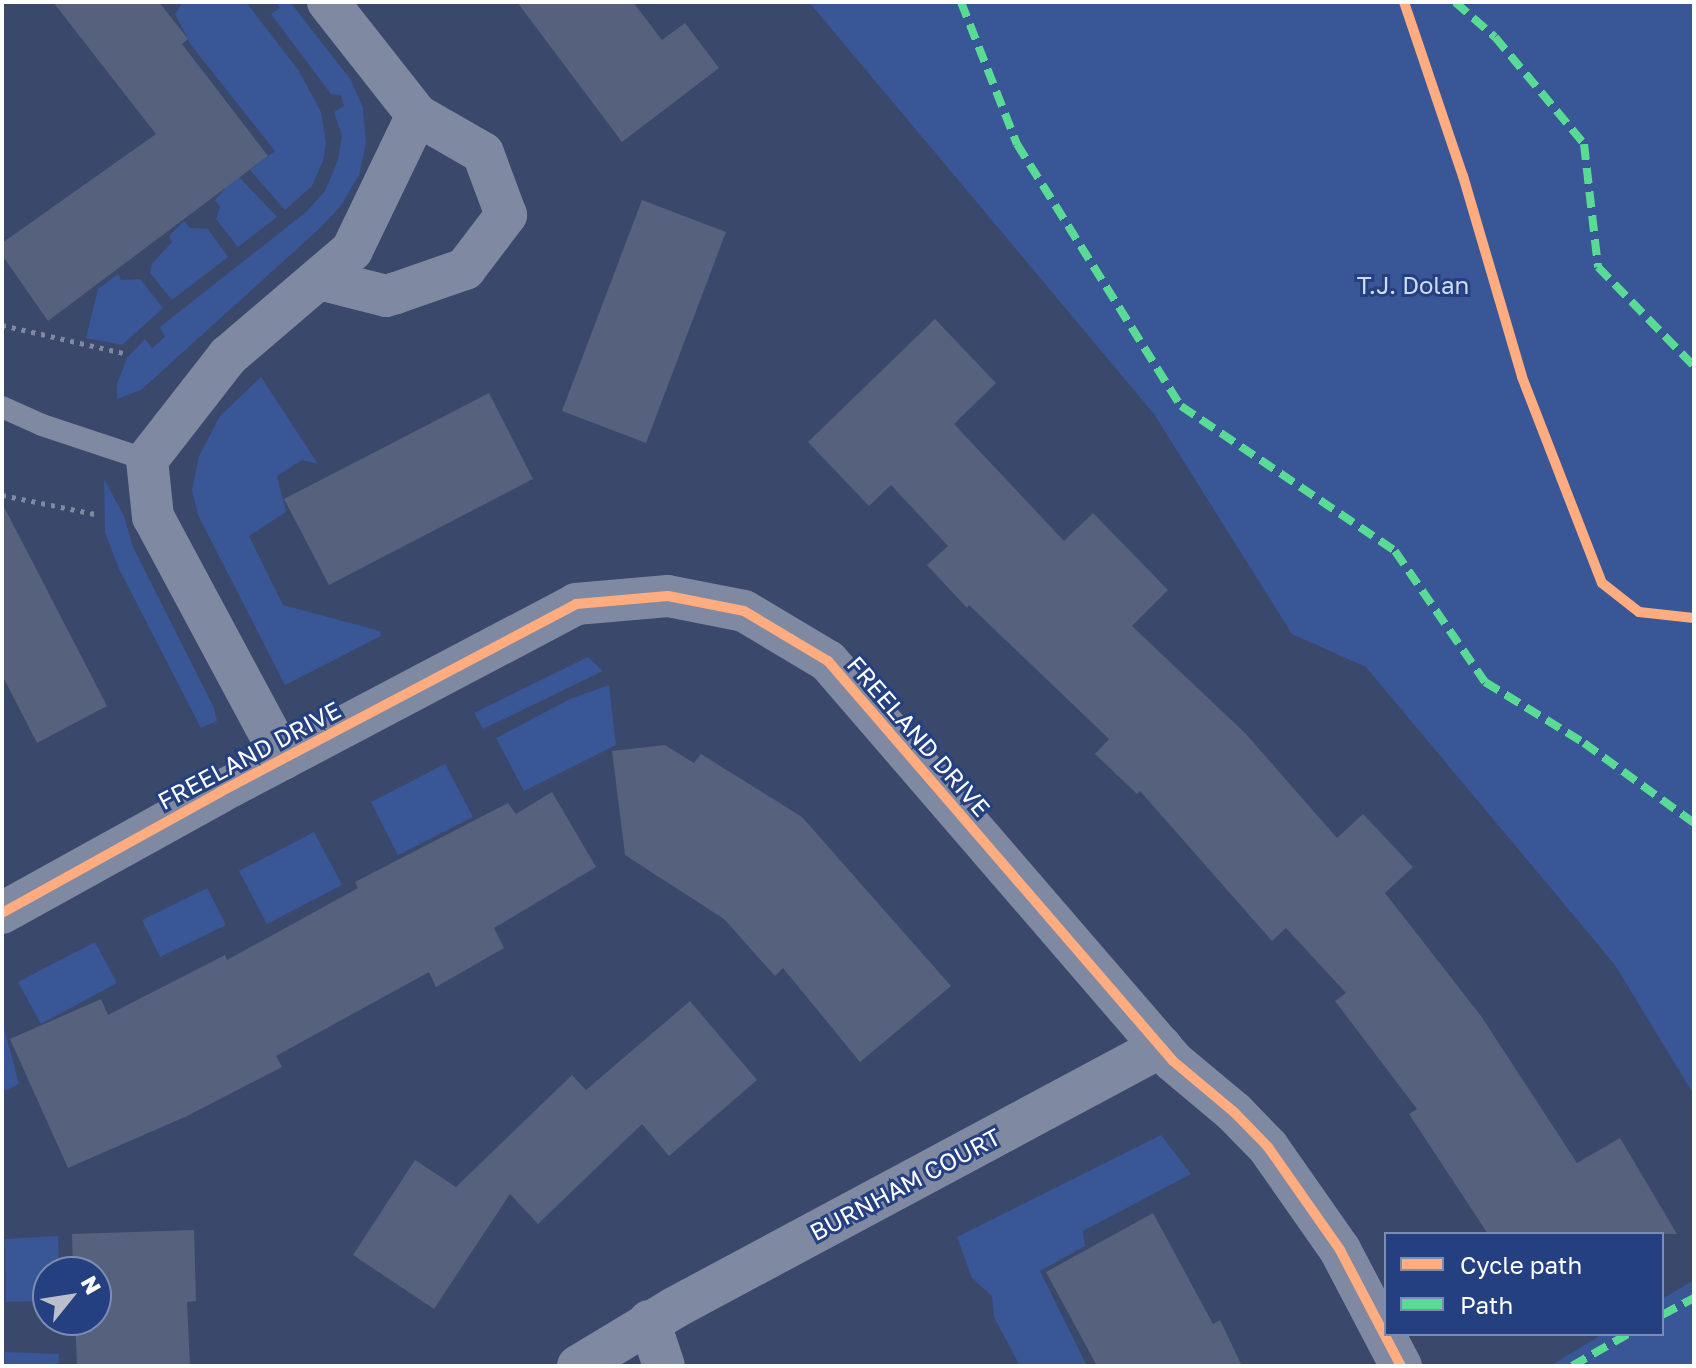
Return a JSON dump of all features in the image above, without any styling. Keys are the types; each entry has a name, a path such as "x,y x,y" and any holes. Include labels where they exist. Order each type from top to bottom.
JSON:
{"street":[{"path":"319,279 386,296 396,293 465,269 506,215 483,153 417,115 328,2"},
{"path":"283,759 153,517 147,460 228,356 352,250 417,115"},
{"name":"FREELAND DRIVE","path":"2,913 283,759 576,604 668,596 744,611 828,661 1161,1047 1268,1147 1340,1250 1384,1334"},
{"name":"BURNHAM COURT","path":"578,1366 649,1321 1161,1047"},
{"path":"649,1321 664,1366"},
{"name":"FREELAND DRIVE","path":"1385,1336 1401,1366"}],"lane":[{"path":"2,407 42,425 147,460"}],"path":[{"path":"2,325 123,353"},
{"path":"2,495 95,514"}],"green space":[{"path":"183,2 246,2 299,71 321,112 326,143 323,161 312,186 285,210 250,170 275,151 191,45 175,14"},
{"path":"275,2 290,2 351,80 363,108 366,143 359,175 340,207 319,229 141,390 117,399 117,384 127,358 145,339 152,348 165,337 160,327 306,212 325,191 338,160 342,136 334,112 344,106 341,95 331,94 271,14 280,8"},
{"name":"T.J. Dolan","path":"809,2 1694,2 1694,1095 1615,965 1366,667 1292,634 1154,414"},
{"path":"237,175 277,217 238,247 216,219 220,207 215,200"},
{"path":"184,221 190,228 208,229 228,257 172,300 150,273 152,264 172,242 169,236"},
{"path":"118,274 121,280 140,279 163,308 122,345 86,338 98,289"},
{"path":"261,377 318,464 302,460 277,476 286,512 249,536 283,605 380,631 381,636 285,685 198,515 192,490 199,456 220,416"},
{"path":"104,479 124,516 133,547 214,708 217,721 201,728 119,569 105,532"},
{"path":"588,657 603,671 483,729 474,713"},
{"path":"609,685 616,745 524,791 496,738 570,699"},
{"path":"445,764 473,817 398,855 371,802"},
{"path":"314,832 342,885 267,924 239,871"},
{"path":"207,888 226,925 160,957 142,920"},
{"path":"95,942 117,983 41,1024 18,982"},
{"path":"2,1021 19,1084 2,1092"},
{"path":"1161,1135 1191,1174 1083,1231 1085,1246 1040,1271 1086,1364 1020,1366 994,1317 992,1296 972,1278 957,1237"},
{"path":"58,1236 59,1256 32,1256 32,1301 6,1302 5,1239"},
{"path":"1694,1280 1694,1366 1550,1366 1600,1336 1664,1336 1664,1298"},
{"path":"5,1352 59,1354 58,1366 5,1366"}],"building":[{"path":"53,2 159,2 188,39 182,44 268,156 48,321 2,255 2,243 156,134"},
{"path":"517,2 633,2 662,40 685,23 719,68 622,142"},
{"path":"642,200 726,232 646,443 562,411"},
{"path":"935,319 996,383 954,424 1064,541 1093,513 1168,590 1132,626 1246,734 1337,838 1363,814 1413,867 1385,893 1481,1016 1577,1163 1620,1138 1677,1234 1487,1232 1409,1114 1417,1109 1335,1001 1346,993 1286,928 1272,941 1140,791 1137,794 1095,754 1109,739 969,605 967,608 927,565 948,546 891,485 869,506 808,442"},
{"path":"489,393 533,479 329,585 284,499"},
{"path":"2,503 107,706 37,743 2,675"},
{"path":"665,745 694,763 701,754 802,817 951,986 860,1062 783,968 775,976 724,919 625,855 612,751"},
{"path":"552,792 596,867 494,928 504,948 436,987 429,972 276,1056 282,1067 187,1116 68,1168 10,1039 101,999 108,1015 225,955 227,960 358,888 355,882 508,803 516,814"},
{"path":"690,1001 757,1080 669,1156 642,1124 538,1224 510,1194 434,1309 353,1255 415,1160 456,1187 572,1075 586,1090"},
{"path":"1153,1213 1213,1324 1220,1320 1242,1366 1097,1366 1046,1272"},
{"path":"194,1230 196,1301 187,1302 190,1366 77,1366 76,1336 112,1336 112,1256 73,1256 72,1234"}],"marked path":[{"path":"961,2 1017,144 1181,406 1395,551 1485,682 1584,743 1694,823"},
{"path":"1455,2 1495,37 1584,144 1598,267 1694,366"},
{"path":"1664,1314 1694,1298"},
{"path":"1572,1366 1624,1336"}],"cycle path":[{"path":"1404,2 1463,176 1522,377 1602,583 1639,612 1694,618"},
{"path":"2,913 220,792 576,604 668,596 744,611 828,661 1173,1061 1234,1112 1268,1147 1340,1250 1384,1334"},
{"path":"1385,1336 1401,1366"}]}
